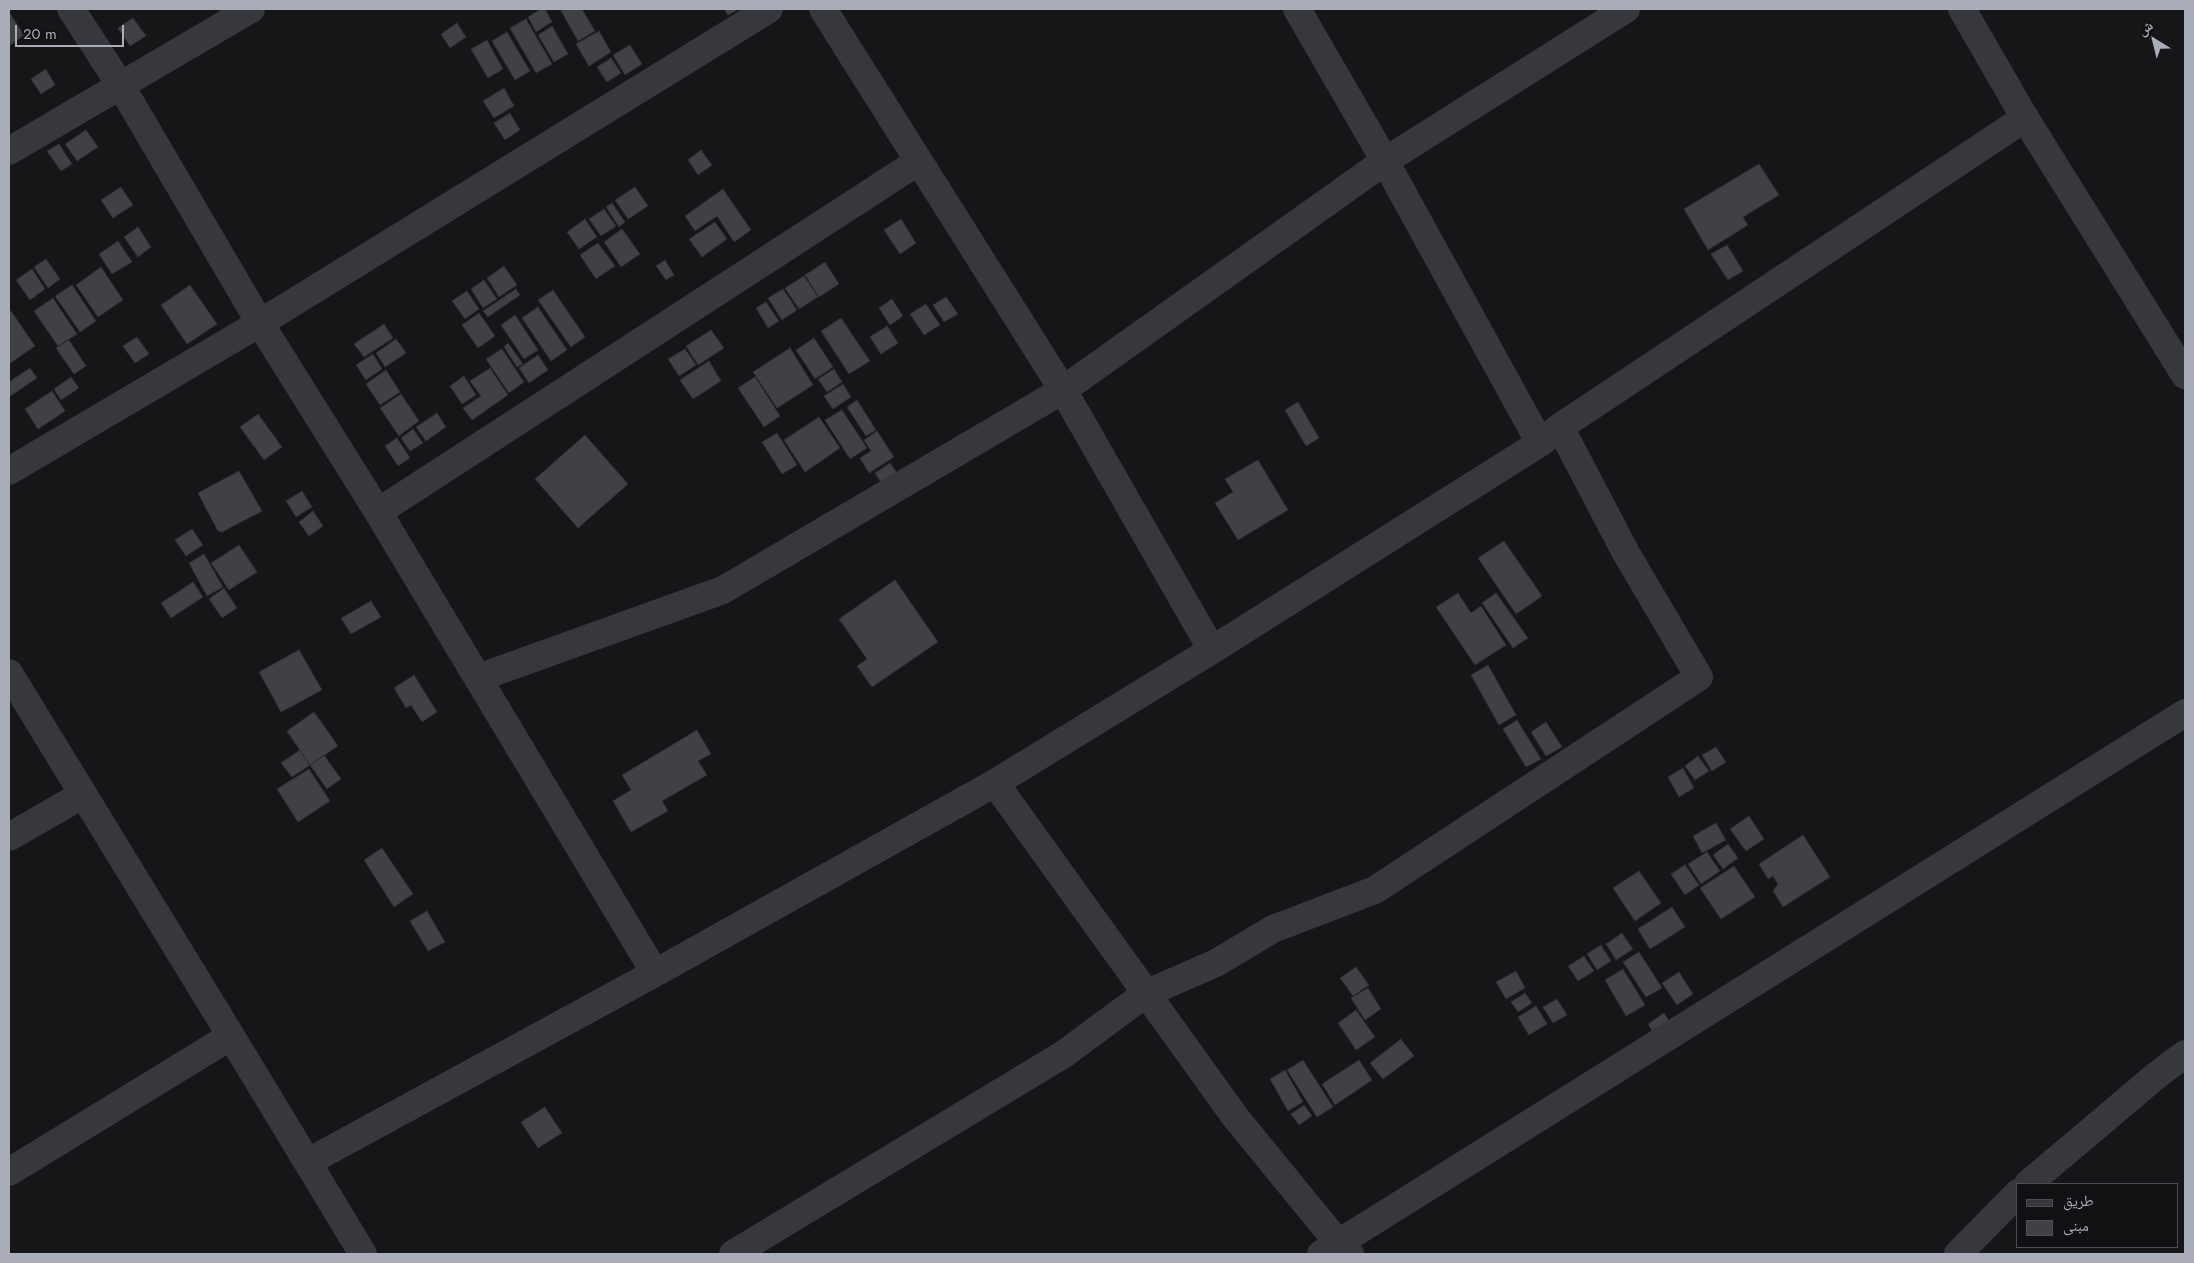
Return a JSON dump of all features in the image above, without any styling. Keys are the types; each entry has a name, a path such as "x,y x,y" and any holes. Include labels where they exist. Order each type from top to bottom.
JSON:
{"street":[{"path":"71,9 121,86 260,323 378,512 655,973"},
{"path":"9,151 251,9"},
{"path":"9,471 260,323 769,9"},
{"path":"823,9 1063,390 1212,650"},
{"path":"1297,9 1385,161 1540,443"},
{"path":"478,678 724,590 1063,390 1385,161 1626,9"},
{"path":"1962,9 2025,118 2185,375"},
{"path":"308,1162 655,973 995,783 1212,650 1540,443 1560,426 2025,118"},
{"path":"378,512 919,161"},
{"path":"733,1254 1064,1054 1145,994 1216,963 1273,929 1375,890 1699,677 1626,553 1560,426"},
{"path":"9,673 363,1254"},
{"path":"995,783 1145,994 1337,1251 2185,713"},
{"path":"9,837 82,795"},
{"path":"9,1172 231,1036"},
{"path":"2029,1183 2157,1075 2185,1054"},
{"path":"1958,1254 2016,1195"}],"building":[{"path":"541,9 545,9 552,22 536,32 528,17"},
{"path":"560,9 582,9 595,31 578,41"},
{"path":"724,9 739,9 728,15"},
{"path":"9,12 24,35 9,46"},
{"path":"133,18 146,36 130,46 118,28"},
{"path":"526,19 552,64 536,73 510,28"},
{"path":"457,23 466,37 450,48 441,34"},
{"path":"552,26 568,54 554,62 538,35"},
{"path":"599,31 611,52 589,66 576,44"},
{"path":"507,32 530,71 515,80 492,41"},
{"path":"487,40 503,69 488,78 471,49"},
{"path":"630,45 642,64 625,75 613,55"},
{"path":"611,58 621,73 607,82 597,67"},
{"path":"46,69 55,85 41,94 31,79"},
{"path":"504,88 514,106 494,118 483,101"},
{"path":"510,113 520,130 505,140 494,123"},
{"path":"86,130 98,147 77,161 65,144"},
{"path":"59,144 72,164 61,171 47,151"},
{"path":"701,150 712,165 698,175 688,160"},
{"path":"1759,164 1779,195 1743,217 1748,225 1708,250 1684,209"},
{"path":"121,187 133,205 113,218 101,200"},
{"path":"635,187 648,206 628,219 615,200"},
{"path":"723,189 751,230 734,242 717,216 695,231 685,216"},
{"path":"612,203 625,222 619,227 606,207"},
{"path":"604,209 616,226 601,236 589,219"},
{"path":"585,219 597,237 579,249 567,232"},
{"path":"901,219 916,243 900,254 884,230"},
{"path":"715,222 727,239 702,257 689,239"},
{"path":"138,227 151,247 138,257 124,237"},
{"path":"622,229 640,254 621,267 604,242"},
{"path":"118,241 132,262 112,274 99,254"},
{"path":"598,243 615,266 596,279 580,255"},
{"path":"1727,245 1743,271 1728,280 1711,254"},
{"path":"46,259 60,279 48,288 34,267"},
{"path":"665,260 674,275 666,280 656,266"},
{"path":"825,262 839,284 819,297 805,275"},
{"path":"504,266 517,285 499,297 487,278"},
{"path":"101,267 123,300 98,317 76,285"},
{"path":"32,269 45,289 30,300 16,280"},
{"path":"804,276 818,297 799,309 785,288"},
{"path":"484,280 497,299 483,308 471,289"},
{"path":"72,285 96,321 80,332 55,296"},
{"path":"190,285 217,324 187,344 161,305"},
{"path":"516,289 520,295 488,317 483,311"},
{"path":"783,289 797,310 782,320 768,298"},
{"path":"553,290 585,337 571,347 538,300"},
{"path":"467,291 479,309 465,319 452,301"},
{"path":"946,297 958,314 944,322 933,305"},
{"path":"53,298 77,334 58,346 34,311"},
{"path":"892,299 903,316 890,325 879,308"},
{"path":"766,302 779,321 768,328 756,308"},
{"path":"926,304 940,325 924,335 910,314"},
{"path":"538,307 567,350 551,361 522,318"},
{"path":"11,311 35,346 9,364 9,313"},
{"path":"479,313 495,336 478,348 462,325"},
{"path":"515,315 538,350 524,359 501,325"},
{"path":"841,318 870,361 849,374 821,331"},
{"path":"384,324 393,338 364,357 354,344"},
{"path":"887,326 898,343 881,354 870,337"},
{"path":"711,330 724,348 698,365 686,346"},
{"path":"137,337 149,354 135,363 123,346"},
{"path":"814,338 833,367 815,379 796,350"},
{"path":"396,339 406,353 385,367 376,353"},
{"path":"69,340 86,366 74,374 56,348"},
{"path":"508,343 523,364 517,367 504,347"},
{"path":"790,348 813,385 777,408 753,372"},
{"path":"502,349 524,382 509,393 486,359"},
{"path":"685,349 696,365 679,376 668,359"},
{"path":"373,354 382,369 366,380 356,365"},
{"path":"538,355 548,370 529,383 519,368"},
{"path":"709,361 721,381 693,399 680,380"},
{"path":"30,368 37,378 9,397 9,382"},
{"path":"490,368 508,395 472,420 463,408 481,396 470,381"},
{"path":"834,369 842,382 827,392 818,379"},
{"path":"386,370 400,392 380,405 366,384"},
{"path":"464,376 476,395 462,404 450,386"},
{"path":"71,377 79,388 61,400 54,389"},
{"path":"755,377 780,416 764,427 738,388"},
{"path":"843,384 851,397 833,409 824,396"},
{"path":"52,391 65,411 38,429 25,409"},
{"path":"401,394 419,421 399,436 380,408"},
{"path":"857,400 876,430 866,436 847,407"},
{"path":"1298,402 1319,438 1306,446 1285,410"},
{"path":"842,410 867,448 850,459 825,420"},
{"path":"437,413 446,427 426,441 416,427"},
{"path":"258,414 282,447 264,460 240,427"},
{"path":"819,417 840,448 805,472 784,440"},
{"path":"413,429 423,443 410,451 401,438"},
{"path":"877,431 894,457 869,473 860,458 871,451 864,440"},
{"path":"777,433 797,465 782,474 762,442"},
{"path":"585,435 628,484 578,528 535,479"},
{"path":"397,438 410,458 398,466 385,446"},
{"path":"1258,460 1288,510 1238,540 1215,503 1233,492 1225,479"},
{"path":"890,463 899,476 883,486 875,473"},
{"path":"239,471 262,511 222,532 218,531 198,493"},
{"path":"302,491 312,507 296,517 286,501"},
{"path":"313,511 323,526 309,536 299,522"},
{"path":"192,529 203,545 186,556 175,540"},
{"path":"1504,541 1542,596 1516,614 1478,558"},
{"path":"239,545 257,572 229,590 211,563"},
{"path":"204,554 223,587 207,596 189,563"},
{"path":"895,580 938,642 872,687 857,666 867,659 839,619"},
{"path":"193,582 203,597 171,618 161,603"},
{"path":"224,588 237,608 222,618 209,599"},
{"path":"1458,593 1471,613 1481,606 1506,645 1475,665 1436,607"},
{"path":"1496,593 1528,638 1513,648 1482,603"},
{"path":"371,601 381,617 351,634 341,618"},
{"path":"299,650 322,690 281,712 259,672"},
{"path":"1488,665 1516,715 1499,725 1471,675"},
{"path":"414,675 437,712 422,722 411,705 406,708 394,688"},
{"path":"314,712 338,746 310,765 287,731"},
{"path":"1517,720 1541,759 1526,767 1503,729"},
{"path":"1546,722 1562,747 1546,756 1531,732"},
{"path":"697,730 711,754 698,761 707,775 662,801 668,811 631,832 613,801 631,790 622,775"},
{"path":"1716,747 1726,762 1712,771 1702,755"},
{"path":"300,750 310,765 292,777 281,763"},
{"path":"324,755 341,779 327,789 310,765"},
{"path":"1698,756 1709,771 1695,780 1685,766"},
{"path":"1683,768 1694,788 1679,797 1668,777"},
{"path":"309,769 330,801 298,822 277,789"},
{"path":"1749,816 1764,839 1746,851 1730,829"},
{"path":"1716,823 1726,840 1702,853 1693,836"},
{"path":"1803,835 1830,877 1783,907 1773,891 1778,884 1773,876 1768,879 1759,864"},
{"path":"1728,844 1738,858 1723,869 1713,855"},
{"path":"382,848 413,894 394,907 364,860"},
{"path":"1707,852 1720,871 1701,884 1688,864"},
{"path":"1685,865 1699,885 1685,895 1671,874"},
{"path":"1734,866 1755,897 1721,919 1700,888"},
{"path":"1639,871 1661,903 1635,921 1613,888"},
{"path":"1672,907 1685,927 1650,949 1638,929"},
{"path":"427,911 445,942 428,951 410,921"},
{"path":"1622,933 1633,949 1616,960 1606,944"},
{"path":"1601,945 1611,961 1597,970 1587,954"},
{"path":"1639,952 1662,988 1646,997 1623,962"},
{"path":"1584,956 1594,971 1578,981 1568,966"},
{"path":"1356,967 1369,985 1353,996 1340,978"},
{"path":"1623,969 1645,1005 1626,1016 1605,980"},
{"path":"1516,971 1525,988 1506,999 1496,982"},
{"path":"1679,972 1693,994 1677,1005 1662,983"},
{"path":"1368,988 1381,1009 1365,1020 1351,998"},
{"path":"1525,993 1532,1003 1518,1012 1511,1002"},
{"path":"1557,999 1567,1015 1553,1023 1543,1007"},
{"path":"1536,1006 1547,1024 1529,1035 1518,1017"},
{"path":"1356,1010 1375,1037 1356,1050 1338,1023"},
{"path":"1664,1013 1674,1028 1657,1039 1648,1024"},
{"path":"1401,1039 1414,1056 1383,1079 1370,1063"},
{"path":"1303,1060 1333,1107 1317,1117 1287,1070"},
{"path":"1359,1060 1372,1080 1335,1105 1322,1084"},
{"path":"1285,1070 1303,1102 1288,1111 1270,1079"},
{"path":"1304,1105 1312,1116 1299,1125 1291,1114"},
{"path":"545,1107 562,1133 538,1148 521,1122"}]}
